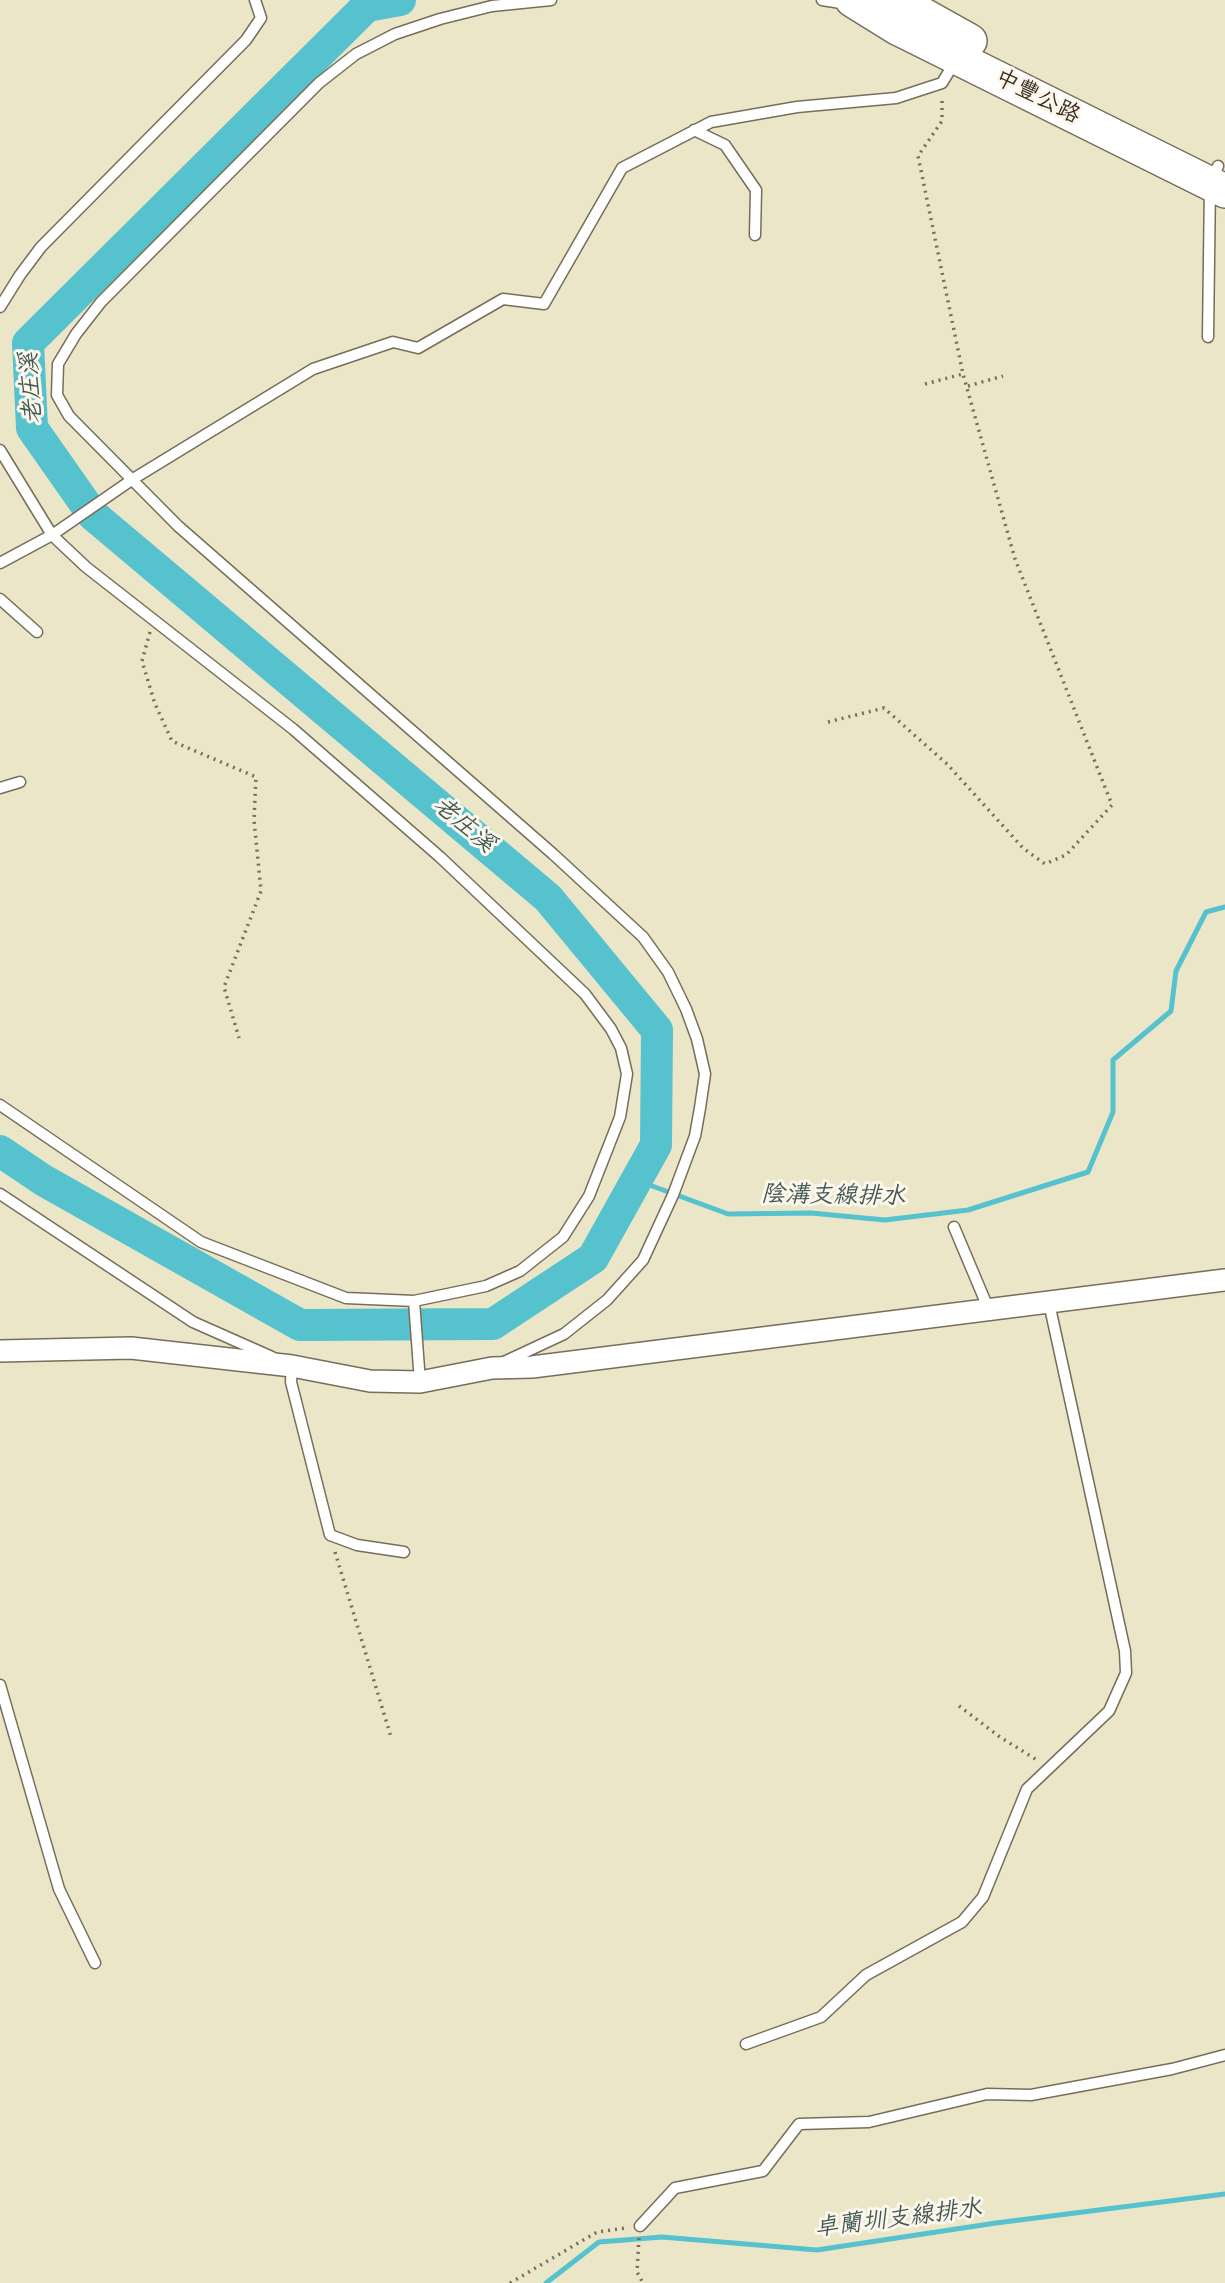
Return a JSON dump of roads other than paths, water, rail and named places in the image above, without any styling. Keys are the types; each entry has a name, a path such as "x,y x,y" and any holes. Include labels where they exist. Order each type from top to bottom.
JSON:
{"main road":[{"name":"中豐公路","path":"872,3 897,28 956,60 1220,177"}],"street":[{"path":"0,1351 131,1348 292,1366 370,1381 420,1382 492,1368 532,1367 1225,1280"}],"lane":[{"path":"0,307 41,247 246,40 261,18 255,0"},
{"path":"492,1368 564,1334 607,1300 643,1260 673,1195 695,1136 705,1074 690,1019 668,972 643,937 521,826 177,526 130,481 69,416 57,395 58,364 76,334 101,302 319,83 356,54 395,34 440,19 492,6 551,0"},
{"path":"822,0 872,3"},
{"path":"0,563 57,532 130,481 313,369 393,342 418,348 503,299 544,304 622,168 694,130 711,122 797,107 896,97 956,60"},
{"path":"694,130 725,145 756,190 755,235"},
{"path":"1208,337 1220,177"},
{"path":"0,450 57,532 86,567 293,729 440,857 585,994 611,1029 621,1048 627,1074 620,1117 589,1196 562,1237 520,1271 486,1286 414,1301 346,1298 201,1242 0,1105"},
{"path":"0,599 37,632"},
{"path":"0,788 20,782"},
{"path":"0,1194 193,1322 292,1366 291,1382 330,1535 357,1545 404,1552"},
{"path":"954,1227 989,1310"},
{"path":"414,1301 420,1382"},
{"path":"746,2044 821,2017 866,1976 962,1922 982,1896 1027,1789 1109,1711 1126,1672 1125,1651 1049,1303"},
{"path":"0,1685 59,1889 95,1963"},
{"path":"640,2226 674,2188 763,2171 799,2124 869,2122 987,2094 1031,2095 1172,2069 1225,2055"}],"waterway":[{"name":"老庄溪","path":"0,1151 43,1180 300,1325 493,1324 593,1258 656,1145 657,1030 548,898 93,515 32,428 28,343 367,6 400,0"},
{"name":"陰溝支線排水","path":"636,1180 728,1214 811,1213 885,1220 968,1210 1088,1172 1113,1112 1113,1060 1171,1011 1176,971 1206,912 1225,907"},
{"name":"卓蘭圳支線排水","path":"546,2283 599,2242 662,2237 817,2250 996,2223 1225,2194"}]}
